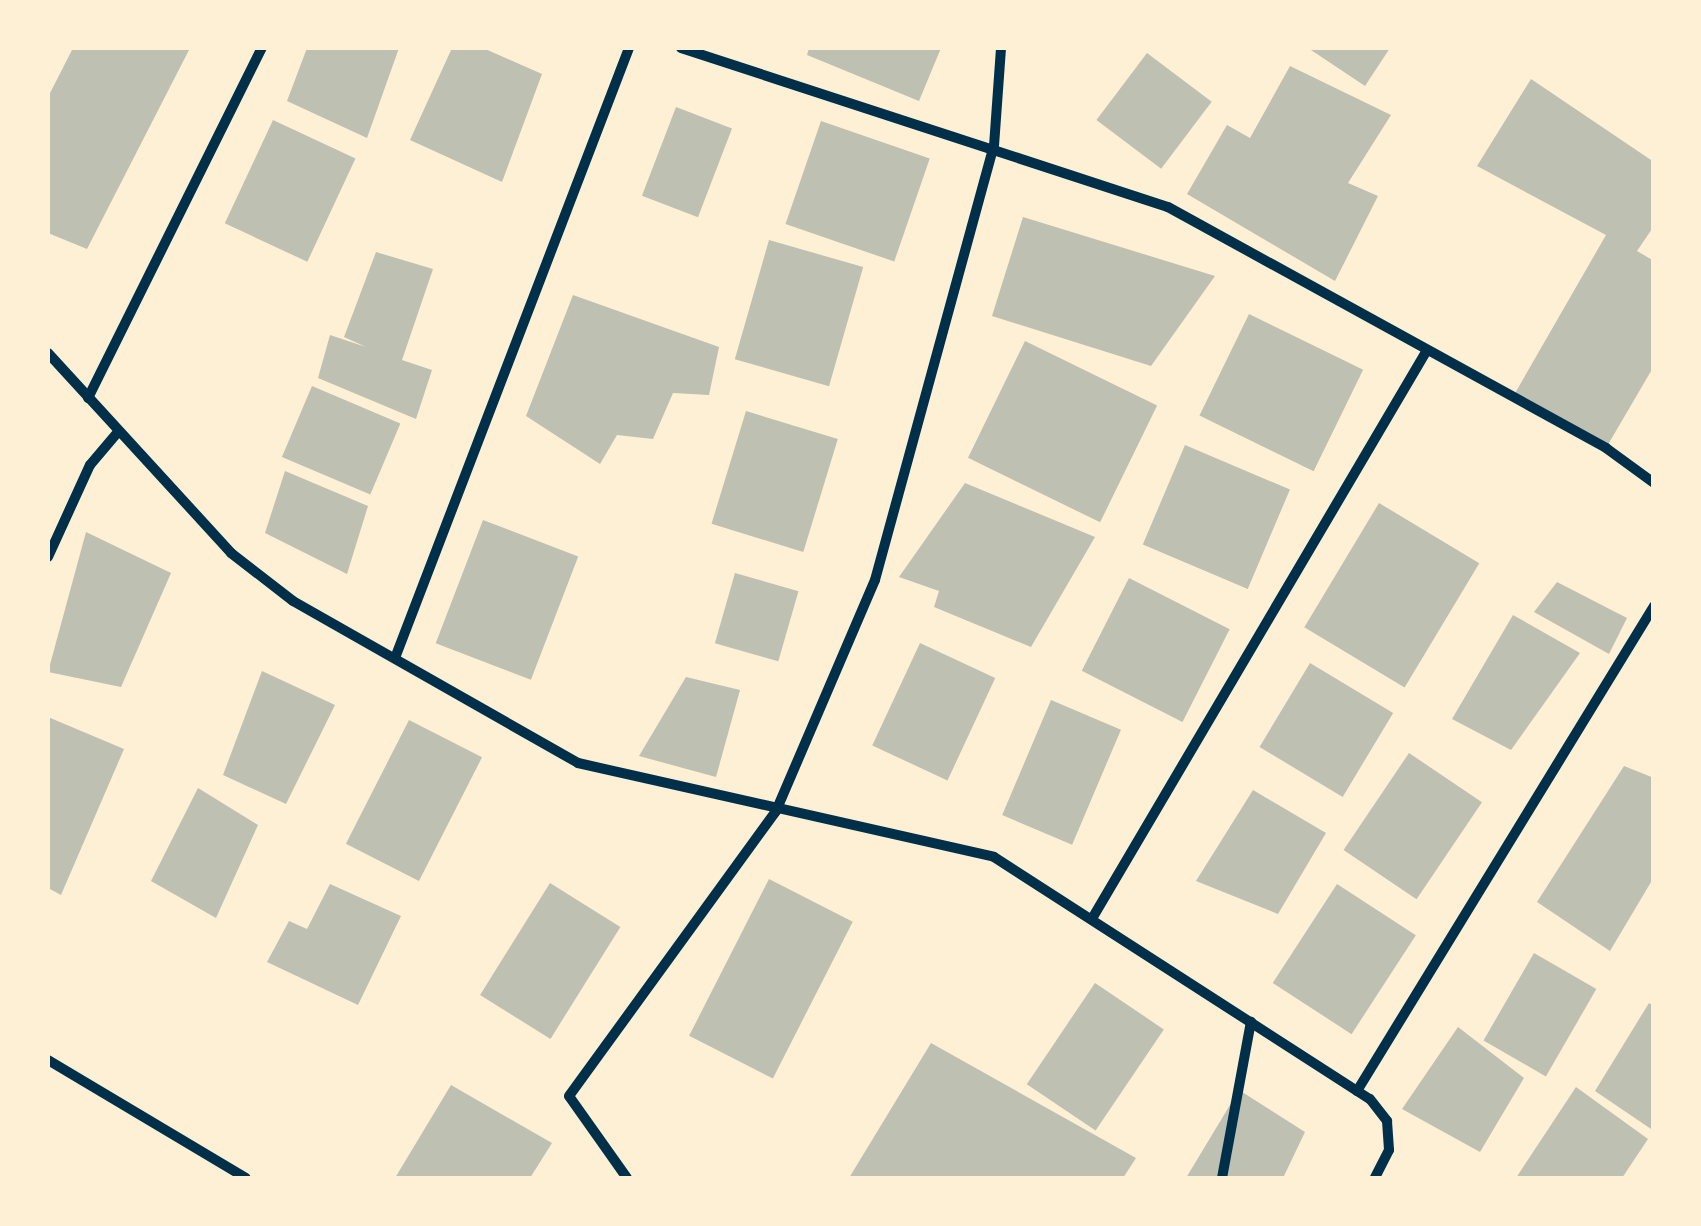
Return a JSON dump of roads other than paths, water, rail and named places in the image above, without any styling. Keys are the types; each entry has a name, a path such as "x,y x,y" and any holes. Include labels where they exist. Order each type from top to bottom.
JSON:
{"street":[{"path":"88,398 262,48"},
{"path":"395,658 629,48"},
{"path":"682,48 994,146 1168,207 1654,483"},
{"path":"627,1178 569,1096 776,811 875,580 994,146 1002,48"},
{"path":"1093,917 1426,352"},
{"path":"48,353 117,434 231,553 293,601 578,762 776,811 994,857 1093,917 1357,1091 1387,1122 1389,1150 1375,1178"},
{"path":"48,557 90,465 117,434"},
{"path":"1357,1091 1654,606"},
{"path":"1222,1178 1251,1022"},
{"path":"48,1060 246,1178"}]}
